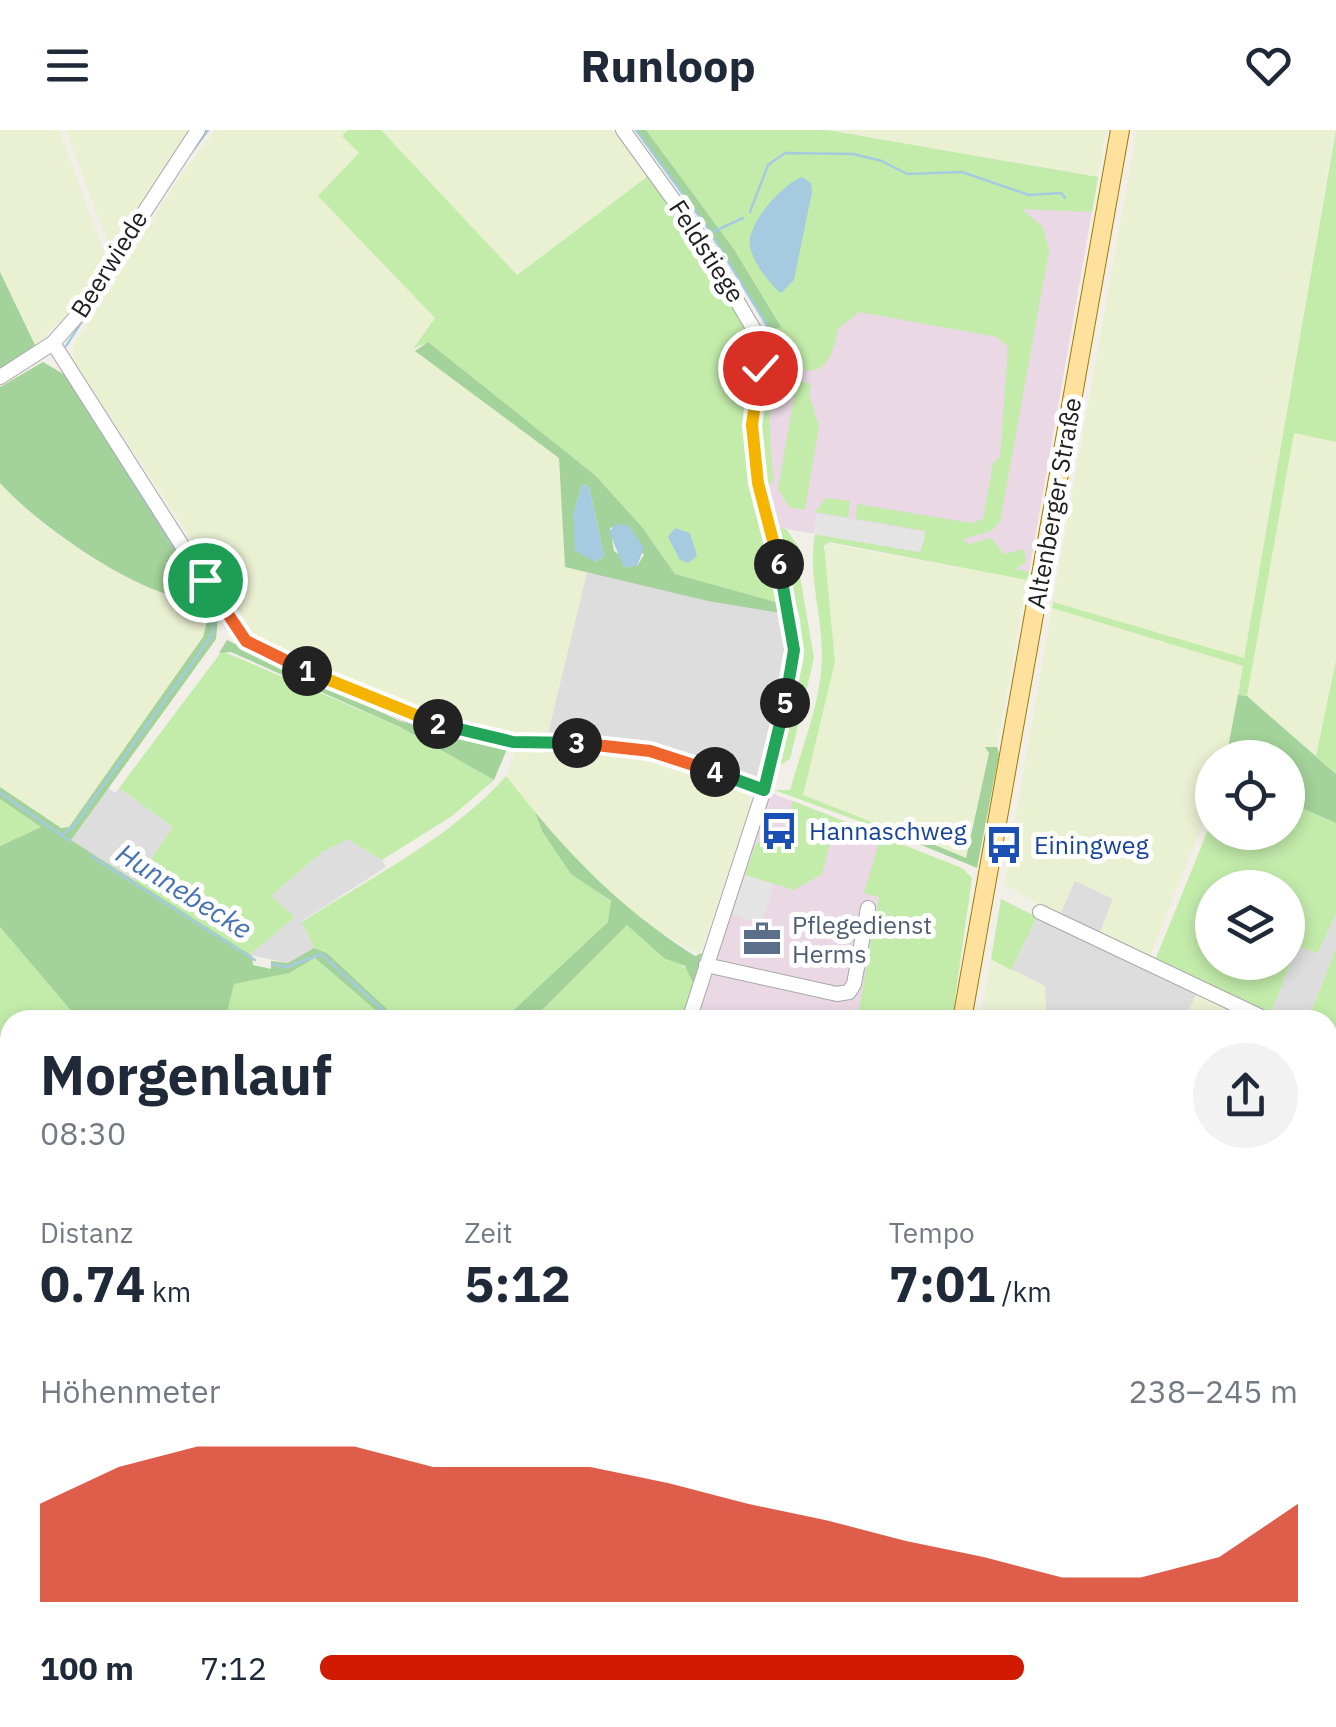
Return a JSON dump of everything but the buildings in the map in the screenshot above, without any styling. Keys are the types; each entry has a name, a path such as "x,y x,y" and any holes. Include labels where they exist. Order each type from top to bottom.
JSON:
{"main road":[{"name":"Altenberger Straße","path":"964,1010 1120,130"}],"street":[{"name":"Beerwiede","path":"0,377 53,344 84,306 198,130"},
{"name":"Feldstiege","path":"624,130 696,232 760,340 762,358 752,419 754,461 787,598 794,650 792,679 764,790 691,1010"},
{"path":"53,344 232,624 253,646 418,719 513,742 650,751 764,790"},
{"path":"706,965 837,994 848,992 854,984 868,908"},
{"path":"1040,912 1247,1010"}],"shaded area":[{"path":"646,130 827,130 1098,177 1029,572 776,527 765,485 759,417 766,380 774,370 771,330 780,327 695,196"},
{"path":"816,513 925,532 924,540 920,552 813,534"},
{"path":"587,572 781,613 788,650 786,671 759,783 670,751 621,741 547,737"},
{"path":"108,788 115,793 119,788 173,827 135,882 71,840"},
{"path":"761,789 901,843 864,1010 694,1010"},
{"path":"348,839 382,860 386,867 302,921 314,948 288,963 249,955 294,917 270,897 322,852"},
{"path":"745,875 774,884 761,924 732,914"},
{"path":"1075,880 1113,899 1095,945 1197,993 1189,1010 1046,1010 1045,986 1011,970 1037,917"},
{"path":"1336,913 1336,948 1312,1010 1272,1010 1284,980 1305,980 1305,949 1318,953"}],"green space":[{"path":"0,130 59,130 105,256 71,311 35,345 0,272"},
{"path":"66,130 188,130 112,245 108,243"},
{"path":"216,130 348,130 343,136 359,153 319,196 435,318 413,349 559,458 565,566 587,572 547,737 470,724 402,706 257,638 74,362 73,346 181,175"},
{"path":"348,130 381,130 517,275 648,176 751,333 753,360 744,428 746,462 779,603 675,574 642,527 595,475 428,342 413,349 435,318 318,196 359,153 342,136"},
{"path":"381,130 614,130 648,176 517,275"},
{"path":"636,130 646,130 733,248 781,327 770,330 707,227"},
{"path":"646,130 827,130 1098,177 1092,212 1022,209 1043,227 1049,251 1000,522 991,531 963,539 969,544 991,538 1004,554 1024,549 1026,562 1016,569 1029,572 1027,580 829,542 824,546 835,662 803,795 897,835 774,790 790,790 819,686 822,652 813,565 815,534 919,552 925,531 856,519 857,504 971,523 983,519 993,463 1000,457 1008,347 997,337 859,312 838,329 824,365 798,370 770,364 771,330 780,327 733,248"},
{"path":"827,130 1106,130 1098,177"},
{"path":"1137,130 1335,130 1244,659 1053,602"},
{"path":"1336,130 1336,442 1294,433 1247,696 1238,695 1243,666 1052,608 1053,602 1244,658"},
{"path":"0,272 35,345 0,368"},
{"path":"428,342 595,475 642,527 675,574 779,603 781,613 708,601 565,567 559,458 415,351","holes":["582,485 589,486 604,556 596,562 573,515","619,526 644,555 637,566 614,551 610,528"]},
{"path":"43,362 70,378 208,593 201,602 150,588 93,558 40,520 0,483 0,387"},
{"path":"766,380 774,479 766,489 759,417"},
{"path":"797,380 811,384 809,394 819,427 805,510 789,507 778,489"},
{"path":"1294,432 1336,442 1336,660 1316,756 1305,746 1305,740 1298,740 1247,696"},
{"path":"0,483 44,525 94,560 201,602 207,612 203,637 69,827 61,828 0,787"},
{"path":"826,498 850,501 848,518 815,512"},
{"path":"776,527 786,529 802,552 799,570 814,658 790,759 781,765 777,764 804,659 800,619"},
{"path":"826,543 1027,580 997,747 989,751 965,859 802,796 835,662 823,556"},
{"path":"1052,608 1243,666 1229,740 1195,740 1195,843 1150,956 1100,932 1113,898 1075,881 1060,915 1004,885"},
{"path":"209,613 218,616 216,639 71,840 252,956 253,965 271,969 271,961 288,963 314,948 327,953 388,1010 375,1010 315,958 289,973 234,984 228,1010 71,1010 0,927 0,846 41,827 0,799 0,787 61,828 69,827 203,637"},
{"path":"227,640 400,721 507,749 494,780 400,727 231,652 219,653"},
{"path":"222,651 400,727 494,780 452,816 382,860 348,839 322,852 271,896 295,917 249,955 135,882 173,827 119,788"},
{"path":"1336,660 1336,774 1316,756"},
{"path":"1238,695 1247,696 1297,740 1229,740"},
{"path":"985,747 997,747 999,754 977,868 895,834 906,833 966,858 989,753"},
{"path":"1305,747 1336,774 1336,823 1305,809"},
{"path":"516,749 629,756 748,793 751,804 700,955 641,921 566,850 506,776"},
{"path":"506,776 535,812 542,831 571,873 611,902 609,921 514,1010 388,1010 327,953 314,948 302,922 436,837"},
{"path":"0,799 41,827 0,846"},
{"path":"793,801 962,868 972,878 953,1010 859,1010 879,897 864,893 879,842 834,828 822,874 794,890 745,875 756,844 785,829"},
{"path":"1305,809 1336,823 1336,913 1318,953 1305,949 1305,870 1195,870 1195,977 1156,958 1200,850 1305,850"},
{"path":"535,812 571,853 630,908 695,956 702,953 693,983 685,966 664,958 627,925 542,1010 514,1010 608,922 611,901 571,874 542,831"},
{"path":"1001,899 1037,917 1011,970 991,959"},
{"path":"627,925 689,971 693,983 684,1010 542,1010"},
{"path":"0,927 71,1010 0,1010"},
{"path":"1336,948 1336,1010 1312,1010"},
{"path":"315,958 375,1010 227,1010 233,984 288,973"},
{"path":"991,959 1045,986 1046,1010 982,1010"},
{"path":"1202,980 1284,980 1272,1010"},
{"path":"1197,993 1235,1010 1189,1010"}],"water":[{"path":"802,177 811,183 812,192 794,280 781,293 755,260 750,238 770,202"},
{"path":"582,485 589,486 604,556 596,562 575,551 573,514"},
{"path":"616,524 629,526 644,548 637,566 624,567 609,532"},
{"path":"675,528 690,533 697,556 688,563 680,560 668,537"}],"waterway":[{"path":"194,149 208,130"},
{"path":"636,130 707,227 771,332"},
{"path":"750,212 768,165 785,153 853,154 882,161 907,174 962,172 1029,195 1061,193 1065,198"},
{"path":"713,232 743,218"},
{"path":"66,346 132,244"},
{"path":"771,361 773,341"},
{"path":"62,369 206,598"},
{"path":"763,396 766,382"},
{"path":"760,440 761,404"},
{"path":"790,712 801,659 795,605"},
{"path":"62,835 73,827 203,648 213,633 211,612"},
{"name":"Hunnebecke","path":"0,793 70,841"},
{"name":"Hunnebecke","path":"91,856 255,960"},
{"name":"Hunnebecke","path":"272,964 287,967 321,954 383,1010"}],"place":[{"name":"Hannaschweg","path":"779,831"},
{"name":"Einingweg","path":"1004,845"},
{"name":"Pflegedienst Herms","path":"762,939"}],"route":[{"path":"205,580 232,624 253,646 403,714 513,742 621,746 650,751 764,790 792,679 794,650 787,598 754,461 752,419 760,368"}]}
